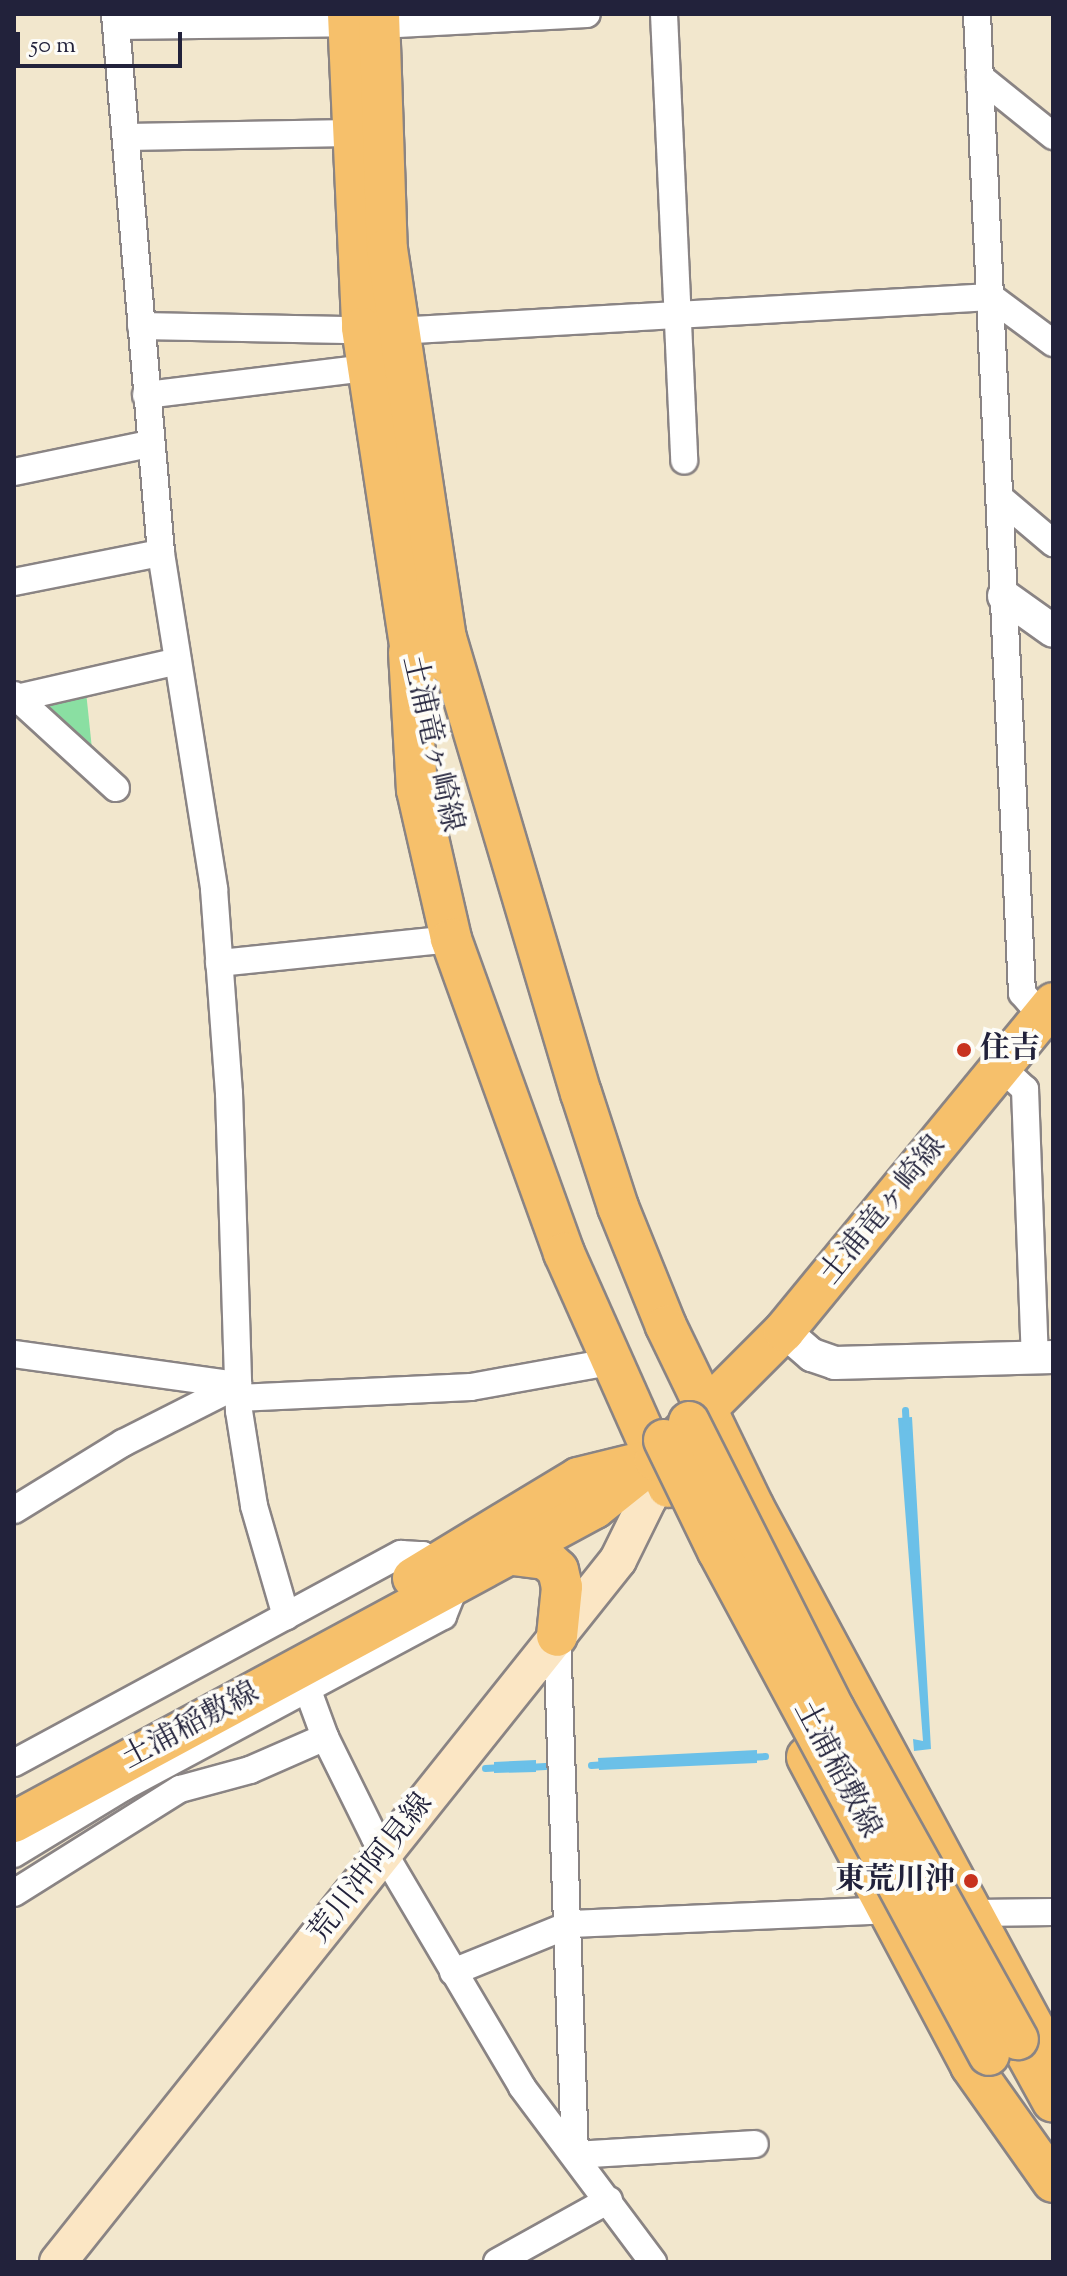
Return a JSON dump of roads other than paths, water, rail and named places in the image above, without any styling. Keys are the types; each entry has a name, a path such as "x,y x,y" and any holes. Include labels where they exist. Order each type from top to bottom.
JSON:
{"main road":[{"name":"土浦竜ヶ崎線","path":"363,19 351,133 379,330 446,638 462,749 472,914"},
{"name":"土浦竜ヶ崎線","path":"363,19 387,249 379,330 366,368 409,652 472,914 559,1193 627,1364 679,1433 784,1331 1048,1010"},
{"path":"446,638 618,1207 679,1433 887,1910 971,2066 1053,2182"},
{"path":"472,914 564,1253 610,1362 679,1433 975,1913 1053,2063"},
{"name":"土浦稲敷線","path":"446,1575 513,1555 595,1508 679,1433"},
{"name":"土浦稲敷線","path":"14,1822 68,1778 446,1575 578,1478 679,1433"},
{"name":"土浦稲敷線","path":"679,1433 718,1551 1004,2047 1053,2176"},
{"name":"荒川沖阿見線","path":"58,2262 628,1545 679,1433"},
{"path":"513,1555 546,1559 558,1570 562,1587 557,1636"},
{"name":"土浦稲敷線","path":"14,1792 68,1778"},
{"name":"土浦稲敷線","path":"1004,2047 1053,2102"}],"street":[{"path":"286,1616 254,1506 238,1392 229,1093 214,889 161,553 149,444 116,20 587,14"},
{"path":"664,14 684,461"},
{"path":"977,14 1022,993 1048,1010"},
{"path":"980,77 1053,136"},
{"path":"126,137 351,133"},
{"path":"141,326 379,330 991,297 1053,343"},
{"path":"146,395 366,368"},
{"path":"14,472 149,444"},
{"path":"1000,498 1053,543"},
{"path":"14,582 161,553"},
{"path":"1004,596 1053,631"},
{"path":"16,696 178,661"},
{"path":"16,696 116,788"},
{"path":"219,963 472,914"},
{"path":"784,1331 812,1355 835,1363 1044,1358 1025,1089 1001,1067"},
{"path":"14,1354 238,1392 471,1387 610,1362"},
{"path":"14,1510 123,1443 238,1392"},
{"path":"14,1763 401,1554 423,1555 446,1575 443,1616 124,1787 14,1854"},
{"path":"557,1636 571,1924 575,2155"},
{"path":"307,1688 325,1737 384,1853 522,2087 653,2262"},
{"path":"14,1893 172,1794 250,1770 325,1737"},
{"path":"158,1769 172,1794"},
{"path":"124,1787 140,1814"},
{"path":"453,1972 571,1924 887,1910"},
{"path":"975,1913 1053,1912"},
{"path":"575,2155 755,2144"},
{"path":"497,2262 609,2200"}],"water":[{"path":"912,1417 931,1749 914,1751 913,1739 923,1741 898,1418"},
{"path":"757,1750 757,1763 599,1770 598,1758"},
{"path":"536,1760 536,1772 494,1773 494,1762"}],"waterway":[{"path":"905,1410 906,1427"},
{"path":"747,1757 765,1756"},
{"path":"591,1765 607,1764"},
{"path":"527,1767 545,1766"},
{"path":"485,1768 503,1767"}],"place":[{"name":"住吉","path":"964,1050"},
{"name":"東荒川沖","path":"971,1881"}]}
